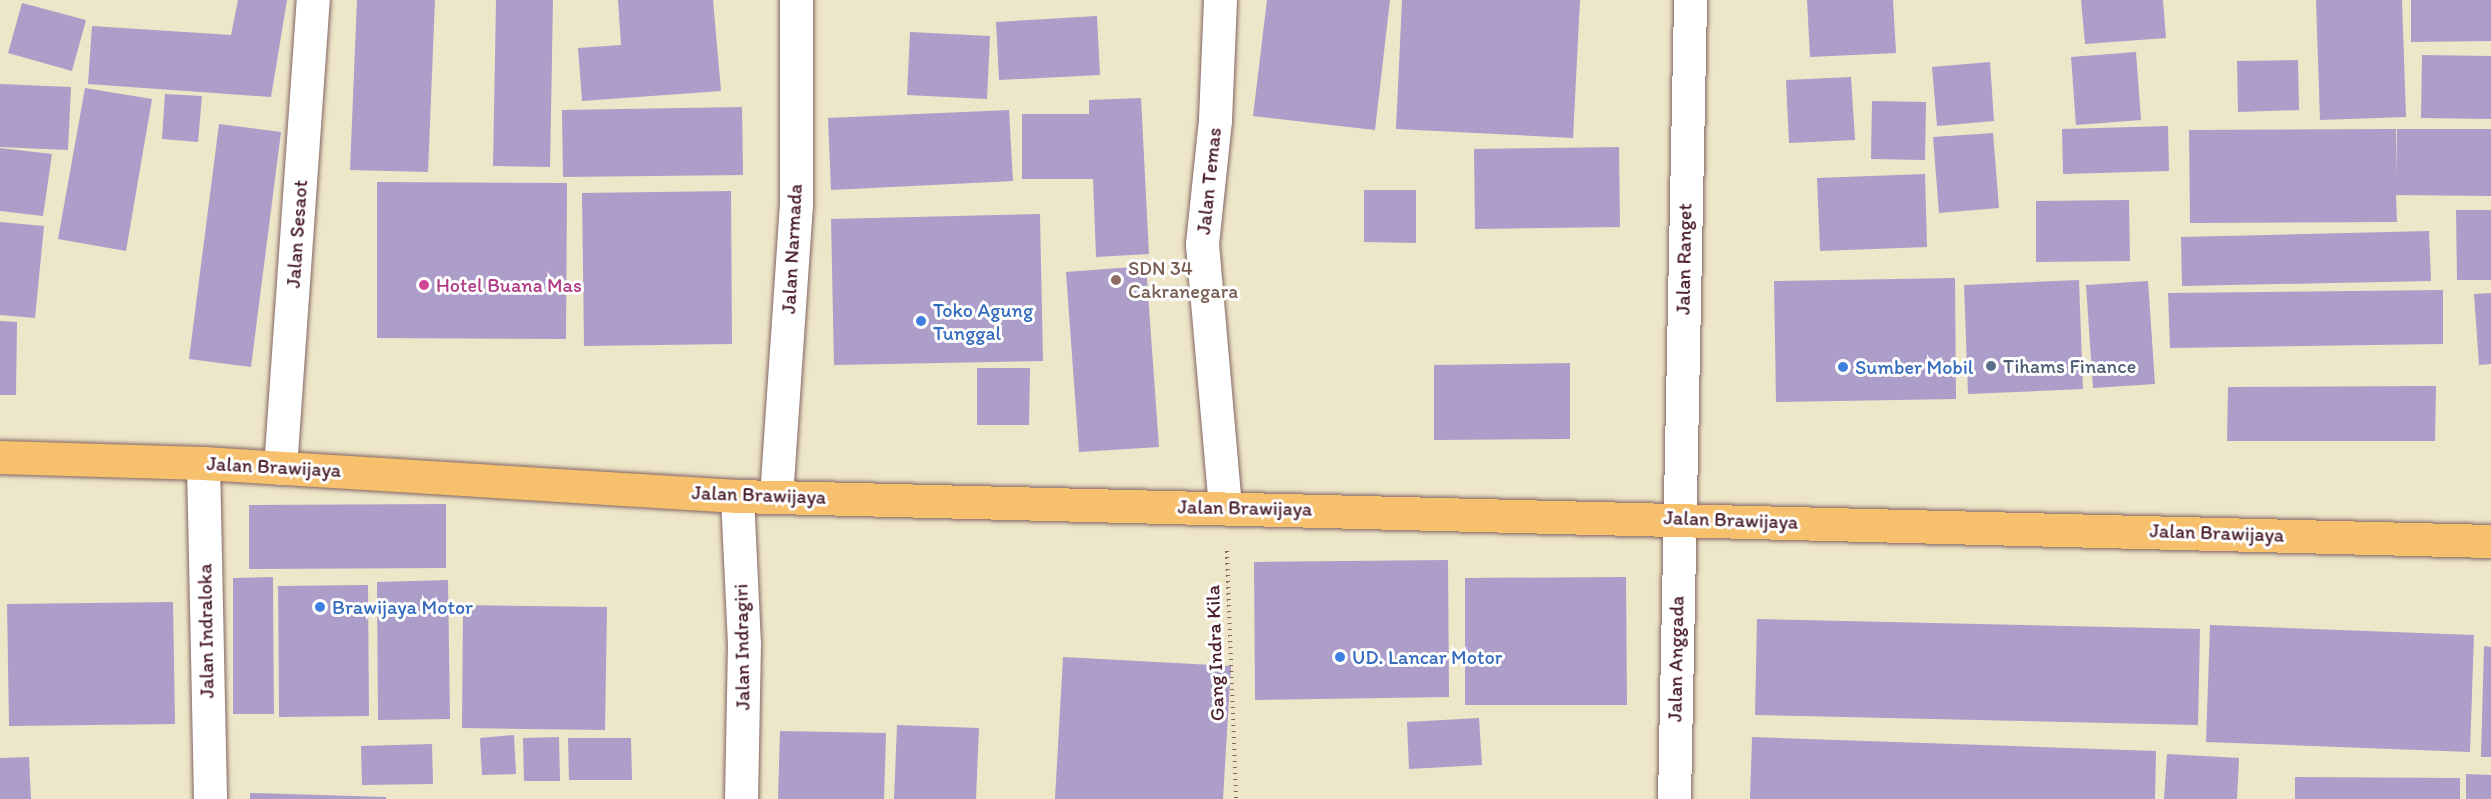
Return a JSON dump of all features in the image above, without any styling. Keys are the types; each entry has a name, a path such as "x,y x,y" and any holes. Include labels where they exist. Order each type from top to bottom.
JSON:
{"main road":[{"name":"Jalan Brawijaya","path":"0,457 202,463 737,496 1225,506 2491,541"}],"street":[{"name":"Jalan Sesaot","path":"280,468 313,0"},
{"name":"Jalan Narmada","path":"776,497 796,205 796,0"},
{"name":"Jalan Temas","path":"1220,0 1215,120 1202,244 1225,506"},
{"name":"Jalan Ranget","path":"1678,518 1690,0"},
{"name":"Jalan Indraloka","path":"202,463 210,799"},
{"name":"Jalan Indragiri","path":"737,496 744,643 741,799"},
{"name":"Jalan Anggada","path":"1674,799 1678,518"}],"path":[{"name":"Gang Indra Kila","path":"1225,506 1236,799"}],"building":[{"path":"238,0 287,0 271,97 88,84 92,26 231,35"},
{"path":"357,0 435,0 428,172 350,170"},
{"path":"496,0 553,0 550,167 493,166"},
{"path":"618,0 713,0 721,91 582,101 578,48 621,45"},
{"path":"1267,0 1390,0 1375,130 1253,116"},
{"path":"1402,0 1580,0 1573,138 1396,129"},
{"path":"1807,0 1893,0 1896,53 1810,57"},
{"path":"2081,0 2163,0 2166,38 2085,44"},
{"path":"2316,0 2402,0 2406,117 2320,120"},
{"path":"2411,0 2491,0 2491,41 2411,42"},
{"path":"22,3 86,20 72,71 8,53"},
{"path":"1097,16 1100,75 999,80 996,22"},
{"path":"910,32 990,36 987,99 907,95"},
{"path":"2136,52 2141,120 2076,125 2071,57"},
{"path":"2422,55 2491,56 2491,119 2421,118"},
{"path":"2298,60 2299,110 2238,112 2237,61"},
{"path":"1990,62 1994,121 1937,126 1932,67"},
{"path":"1851,77 1855,140 1789,143 1786,80"},
{"path":"0,84 71,87 68,150 0,147"},
{"path":"85,88 152,99 126,251 58,239"},
{"path":"165,94 202,96 198,142 162,139"},
{"path":"1141,98 1149,254 1096,257 1093,179 1022,179 1022,114 1089,114 1089,100"},
{"path":"1872,101 1926,102 1925,160 1871,159"},
{"path":"742,107 743,175 563,177 562,110"},
{"path":"1009,110 1013,181 831,190 828,118"},
{"path":"219,124 281,132 251,367 189,359"},
{"path":"2168,126 2169,171 2063,174 2062,129"},
{"path":"2396,129 2397,176 2397,129 2491,129 2491,196 2396,195 2397,222 2190,223 2189,130"},
{"path":"1993,133 1999,208 1939,213 1933,137"},
{"path":"1619,147 1620,227 1475,229 1474,149"},
{"path":"0,148 52,154 43,216 0,211"},
{"path":"1925,174 1927,247 1820,251 1817,178"},
{"path":"377,182 567,183 566,339 377,338"},
{"path":"1364,190 1416,190 1416,243 1364,242"},
{"path":"731,191 732,344 584,346 582,193"},
{"path":"2129,200 2130,261 2036,262 2036,201"},
{"path":"2456,210 2491,210 2491,280 2457,280"},
{"path":"1040,214 1043,361 834,365 831,219"},
{"path":"0,222 44,226 35,318 0,315"},
{"path":"2429,231 2431,281 2182,286 2181,237"},
{"path":"1146,266 1159,447 1079,452 1066,272"},
{"path":"1955,278 1956,399 1776,402 1774,281"},
{"path":"2079,280 2083,389 1968,394 1964,285"},
{"path":"2148,281 2155,384 2093,388 2086,285"},
{"path":"2443,290 2443,344 2170,348 2168,293"},
{"path":"2491,293 2491,364 2479,365 2474,294"},
{"path":"0,321 17,322 16,395 0,395"},
{"path":"1570,363 1570,439 1434,440 1434,365"},
{"path":"977,368 1030,368 1029,425 977,425"},
{"path":"2436,386 2435,441 2227,441 2228,387"},
{"path":"446,504 446,568 249,569 249,505"},
{"path":"1448,560 1449,697 1255,700 1254,562"},
{"path":"273,577 274,714 233,714 233,578"},
{"path":"1626,577 1627,705 1465,705 1465,578"},
{"path":"448,580 450,719 378,720 377,582"},
{"path":"368,585 369,716 279,717 278,586"},
{"path":"173,602 175,724 9,726 7,604"},
{"path":"463,605 607,607 605,730 462,728"},
{"path":"1757,619 2200,629 2198,725 1755,715"},
{"path":"2210,625 2474,635 2470,752 2206,742"},
{"path":"2484,646 2491,647 2491,757 2481,757"},
{"path":"1063,657 1231,666 1223,799 1055,799"},
{"path":"1479,718 1482,765 1409,769 1407,722"},
{"path":"897,725 979,728 976,799 894,799"},
{"path":"780,731 886,733 884,799 778,799"},
{"path":"514,735 516,774 482,775 480,738"},
{"path":"559,737 560,781 524,781 523,738"},
{"path":"1752,737 2156,751 2155,799 1750,799"},
{"path":"568,738 631,738 632,780 569,780"},
{"path":"432,744 433,784 362,785 361,746"},
{"path":"2167,754 2239,758 2237,799 2164,799"},
{"path":"29,757 31,799 0,799 0,758"},
{"path":"2466,774 2491,775 2491,799 2466,799"},
{"path":"2295,777 2460,778 2460,799 2295,799"},
{"path":"250,793 386,797 386,799 250,799"}],"place":[{"name":"SDN 34 Cakranegara","path":"1116,280"},
{"name":"Hotel Buana Mas","path":"424,285"},
{"name":"Toko Agung Tunggal","path":"921,321"},
{"name":"Tihams Finance","path":"1991,366"},
{"name":"Sumber Mobil","path":"1843,367"},
{"name":"Brawijaya Motor","path":"320,607"},
{"name":"UD. Lancar Motor","path":"1340,657"}]}
